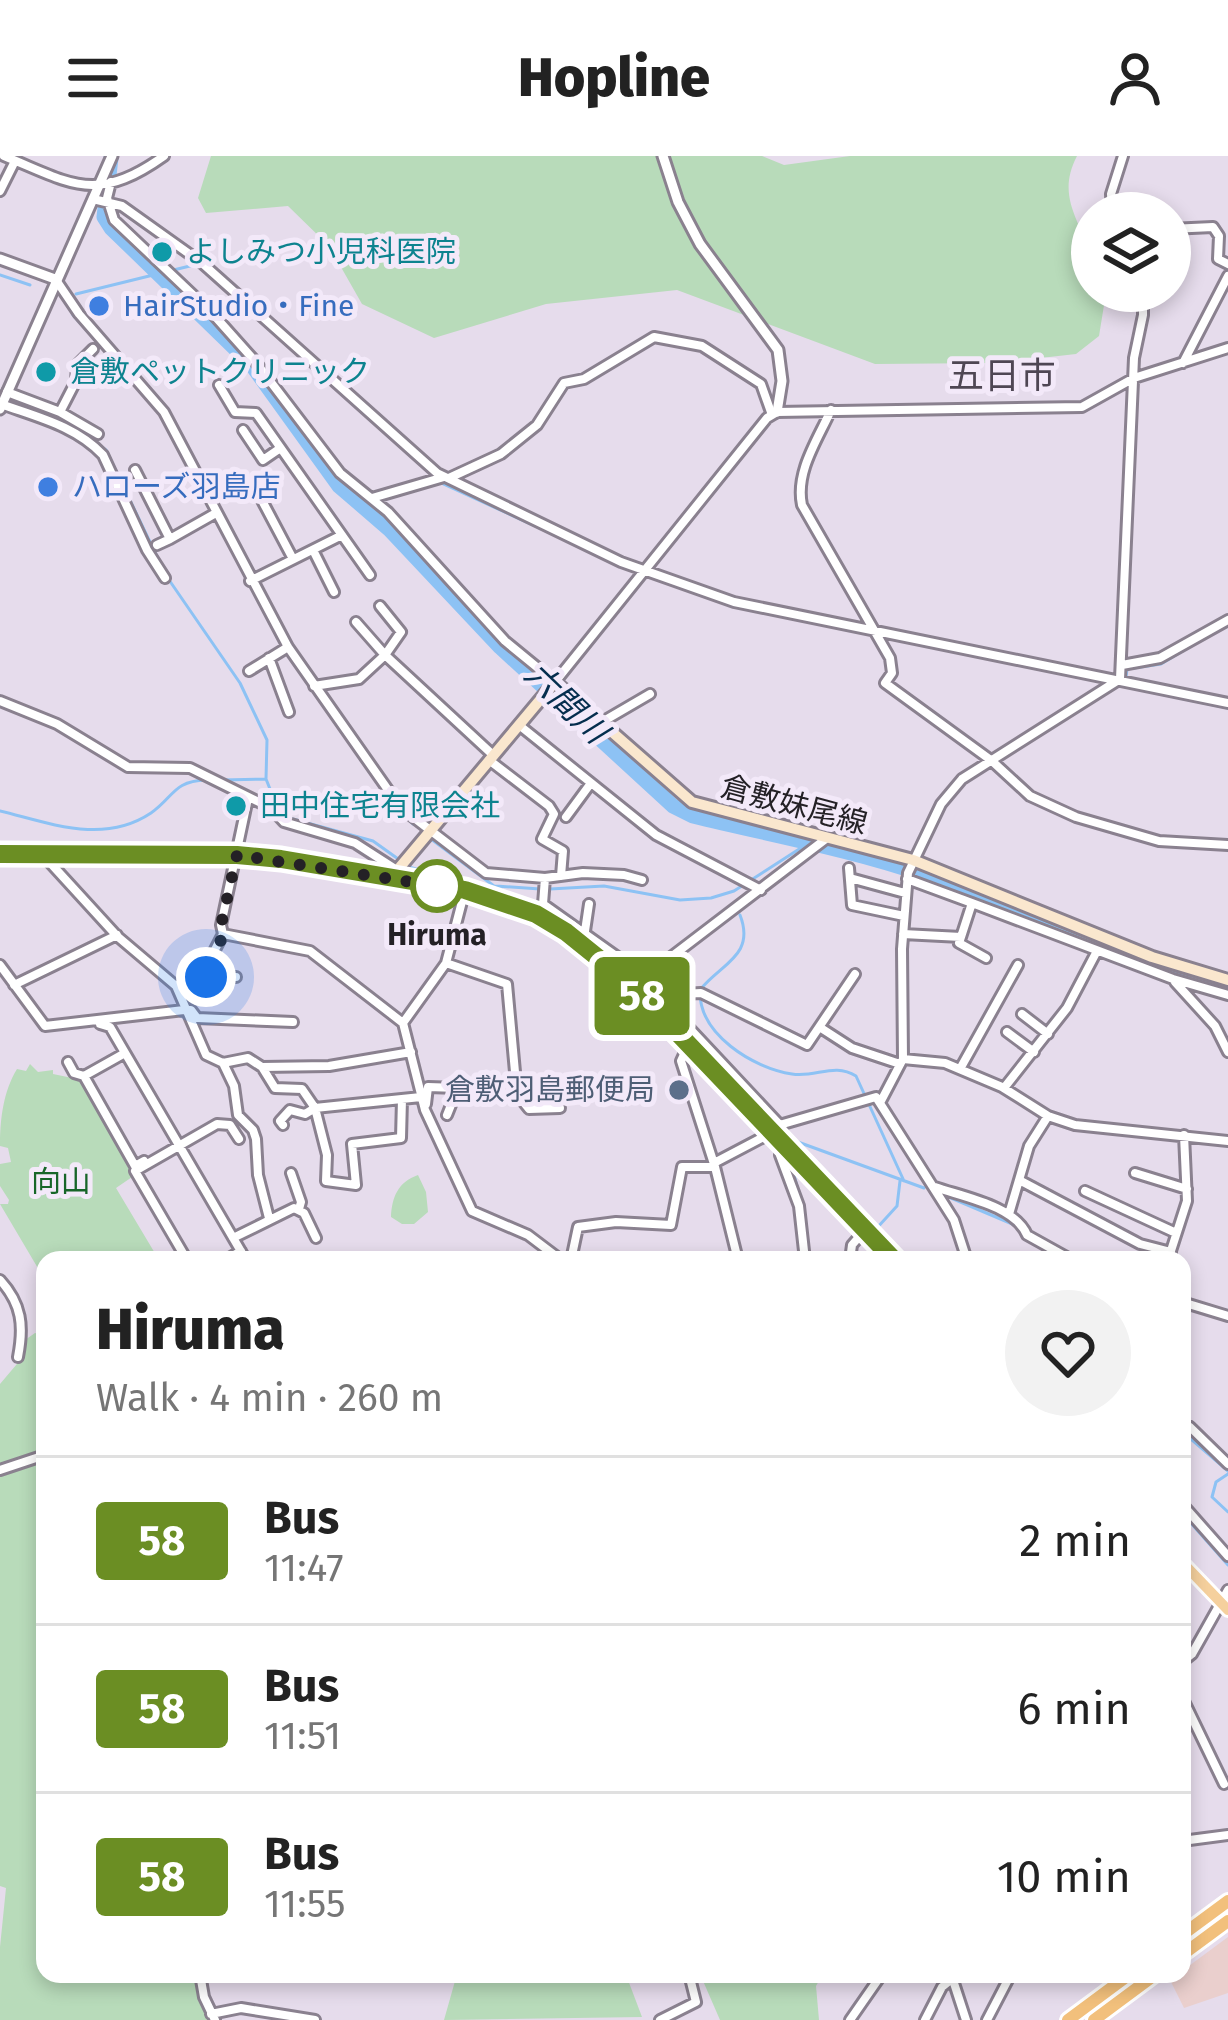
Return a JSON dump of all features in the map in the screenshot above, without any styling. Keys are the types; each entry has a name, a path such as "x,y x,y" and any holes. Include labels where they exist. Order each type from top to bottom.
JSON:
{"highway":[{"path":"1191,1928 1228,1901"},
{"path":"1191,1948 1228,1921"},
{"path":"1068,2020 1118,1983"},
{"path":"1094,2020 1144,1983"}],"main road":[{"name":"倉敷妹尾線","path":"551,686 692,802 826,839 1176,973 1228,980"},
{"path":"399,869 551,686"},
{"path":"0,854 237,855 399,869 540,909 638,983 688,1046 774,1128 782,1145 886,1251"},
{"path":"1191,1571 1225,1607"}],"street":[{"path":"4,156 79,187 105,183 164,156"},
{"path":"112,156 105,183 55,278 1,406 59,425 103,454 165,578"},
{"path":"105,183 114,220 254,360 340,473 372,498 551,686 775,413 782,381 778,350 700,244 662,156"},
{"path":"1112,192 1123,156"},
{"path":"0,191 15,160"},
{"path":"93,199 122,206 202,262 446,478 644,571 734,602 872,628 1113,684 1228,704"},
{"path":"1191,228 1213,226 1219,236 1218,259 1228,264"},
{"path":"0,259 55,278 79,314 164,412 285,649 400,806 486,874 545,884 561,876 624,875 642,880"},
{"path":"1182,364 1228,276"},
{"path":"881,1101 902,1062 903,934 910,869 951,790 1113,684 1122,665 1141,312"},
{"path":"372,498 446,478 501,454 537,425 564,383 584,379 654,337 702,346 761,384 775,413"},
{"path":"775,413 1082,407 1134,378 1228,348"},
{"path":"60,412 76,381 77,365 93,349"},
{"path":"219,385 235,412 256,413 370,575"},
{"path":"7,392 60,412 98,434"},
{"path":"831,410 802,474 800,494 892,664 885,683 992,761 1030,796 1076,818 1159,841 1228,845"},
{"path":"243,430 263,460 279,449"},
{"path":"134,470 170,539"},
{"path":"257,491 293,560"},
{"path":"158,545 214,514"},
{"path":"250,580 340,536"},
{"path":"313,550 334,592"},
{"path":"314,686 359,679 385,655 401,632 380,606"},
{"path":"1122,665 1160,658 1228,620"},
{"path":"356,622 491,758 549,806 554,814 542,839 563,851 561,876"},
{"path":"249,671 285,649"},
{"path":"269,658 289,712"},
{"path":"600,723 650,694"},
{"path":"0,701 57,724 128,767 190,768 271,808 284,822 355,843 399,869"},
{"path":"519,725 656,835 761,890"},
{"path":"566,817 591,783"},
{"path":"176,986 202,972 224,934 221,925 248,797"},
{"path":"545,884 540,909 585,931 638,983 826,839"},
{"path":"42,854 116,935 176,986 206,1055 223,1063 248,1058 262,1067 275,1088 302,1089 315,1108 327,1155 326,1181 356,1184 352,1144 401,1138 402,1099"},
{"path":"910,869 972,903 1228,995"},
{"path":"904,916 851,905 849,873 905,893"},
{"path":"404,1023 446,963 465,890"},
{"path":"972,903 959,944 986,958"},
{"path":"585,931 589,904"},
{"path":"224,934 310,951 404,1023 425,1110 472,1211 528,1235 549,1251"},
{"path":"903,934 961,938"},
{"path":"14,985 116,935"},
{"path":"1004,1088 1067,1008 1097,951"},
{"path":"446,963 507,984 517,1094 529,1109 560,1108"},
{"path":"0,965 45,1026 184,1010 191,1010 197,1018 292,1022"},
{"path":"960,1069 1018,965"},
{"path":"202,972 206,977 236,977"},
{"path":"1176,973 1228,1052"},
{"path":"774,1128 665,1013 682,994 699,993 807,1045 855,974"},
{"path":"1022,1014 1048,1034"},
{"path":"96,1023 110,1027 241,1251"},
{"path":"821,1028 852,1048 902,1062 944,1063 960,1069 1004,1088 1048,1116 1075,1125 1228,1141"},
{"path":"1007,1032 1034,1052"},
{"path":"688,1046 681,1061 736,1251"},
{"path":"84,1076 125,1052"},
{"path":"262,1067 328,1066 411,1052"},
{"path":"68,1062 74,1073 84,1076 135,1166 217,1124 230,1125 239,1139"},
{"path":"223,1063 234,1086 238,1115 256,1139 258,1175 269,1218"},
{"path":"425,1110 428,1088 460,1084 447,1115"},
{"path":"283,1125 280,1121 290,1110 305,1114 315,1108 421,1097"},
{"path":"573,1251 578,1227 616,1222 671,1226 682,1167 714,1166 774,1128 867,1098 881,1101 954,1220 964,1251"},
{"path":"1009,1214 1029,1146 1048,1116"},
{"path":"1172,1251 1187,1189 1184,1135"},
{"path":"178,1144 135,1172 182,1251"},
{"path":"782,1145 780,1155 800,1206 804,1251"},
{"path":"1135,1173 1187,1189"},
{"path":"291,1174 299,1209 316,1238"},
{"path":"1021,1181 1158,1251"},
{"path":"935,1187 1009,1214 1027,1235 1056,1251"},
{"path":"1085,1191 1177,1234"},
{"path":"233,1238 287,1209 299,1209"},
{"path":"851,1251 866,1230"},
{"path":"0,1280 23,1317 18,1357"},
{"path":"1191,1306 1228,1316"},
{"path":"1191,1427 1228,1465"},
{"path":"0,1470 36,1458"},
{"path":"1191,1514 1228,1556"},
{"path":"1191,1655 1225,1607 1228,1590"},
{"path":"1191,1716 1224,1784"},
{"path":"1191,1840 1228,1835"},
{"path":"203,1983 213,2017 241,2008 315,2020"},
{"path":"660,2020 696,2002 691,1983"},
{"path":"850,2020 876,1983"},
{"path":"925,2020 946,1983"},
{"path":"953,1983 966,2020"},
{"path":"987,2020 1006,1983"}],"shaded area":[{"path":"1228,1937 1228,1993 1184,2008 1172,1983 1191,1983 1191,1964"}],"green space":[{"path":"211,156 762,156 784,165 850,156 1077,156 1069,184 1071,312 1103,312 1099,336 1076,354 995,363 875,364 677,290 546,304 434,338 362,304 329,246 288,206 206,213 198,198"},
{"name":"向山","path":"30,1064 38,1072 53,1070 53,1074 82,1080 135,1175 116,1188 154,1251 36,1251 36,1265 0,1204 9,1200 0,1186 0,1164 11,1162 8,1148 0,1146 3,1106 17,1069 26,1071"},
{"path":"418,1175 428,1212 414,1224 402,1224 391,1217 395,1197 405,1182"},
{"path":"36,1333 36,1983 198,1983 211,2020 0,2020 6,1888 0,1886 0,1384 22,1358 25,1340"},
{"path":"454,1983 629,1983 642,2017 444,2020"},
{"path":"704,1983 818,1983 819,2020 720,2020"}],"waterway":[{"name":"六間川","path":"111,158 104,217 111,228 251,364 339,486 390,530 500,647 673,806 693,816 925,875 1228,988"},
{"path":"76,294 198,264 432,475"},
{"path":"0,275 30,285"},
{"path":"73,315 124,372"},
{"path":"19,405 64,421 106,450 160,563"},
{"path":"189,468 282,646"},
{"path":"439,482 638,573"},
{"path":"647,576 706,596"},
{"path":"167,577 240,683 267,740 266,779 289,818 373,841 401,861"},
{"path":"738,607 852,630"},
{"path":"1126,677 1127,669 1161,664 1221,628"},
{"path":"924,645 1228,708"},
{"path":"287,654 372,773"},
{"path":"222,780 266,779"},
{"path":"0,811 76,828 114,828 151,813 180,787 206,780"},
{"path":"403,814 413,824"},
{"path":"431,839 494,886"},
{"path":"550,889 604,886 680,900 711,898 734,891 807,844"},
{"path":"409,867 468,884 540,889"},
{"path":"502,890 531,907"},
{"path":"740,915 744,929 740,950 700,990 708,1021 731,1046 761,1065 801,1075 840,1070 856,1076 904,1181"},
{"path":"614,964 632,978"},
{"path":"643,987 893,1251"},
{"path":"787,1138 924,1188"},
{"path":"790,1160 802,1205"},
{"path":"876,1229 897,1206 900,1181"},
{"path":"944,1195 1017,1226"},
{"path":"804,1214 808,1251"},
{"path":"1191,1439 1228,1471"},
{"path":"1228,1474 1216,1482 1212,1497 1228,1512"},
{"path":"1191,1523 1228,1565"}],"bus line":[{"name":"58","path":"0,854 281,859 465,890 536,914 633,986 885,1251"}],"place":[{"name":"よしみつ小児科医院","path":"162,252"},
{"name":"HairStudio・Fine","path":"99,306"},
{"name":"倉敷ペットクリニック","path":"46,372"},
{"name":"ハローズ羽島店","path":"48,487"},
{"name":"田中住宅有限会社","path":"236,806"},
{"name":"Hiruma","path":"437,886"},
{"name":"倉敷羽島郵便局","path":"679,1090"}],"district":[{"name":"五日市","path":"1002,376"}],"route":[{"path":"206,977 202,972 224,934 221,925 237,855 437,886"}]}
